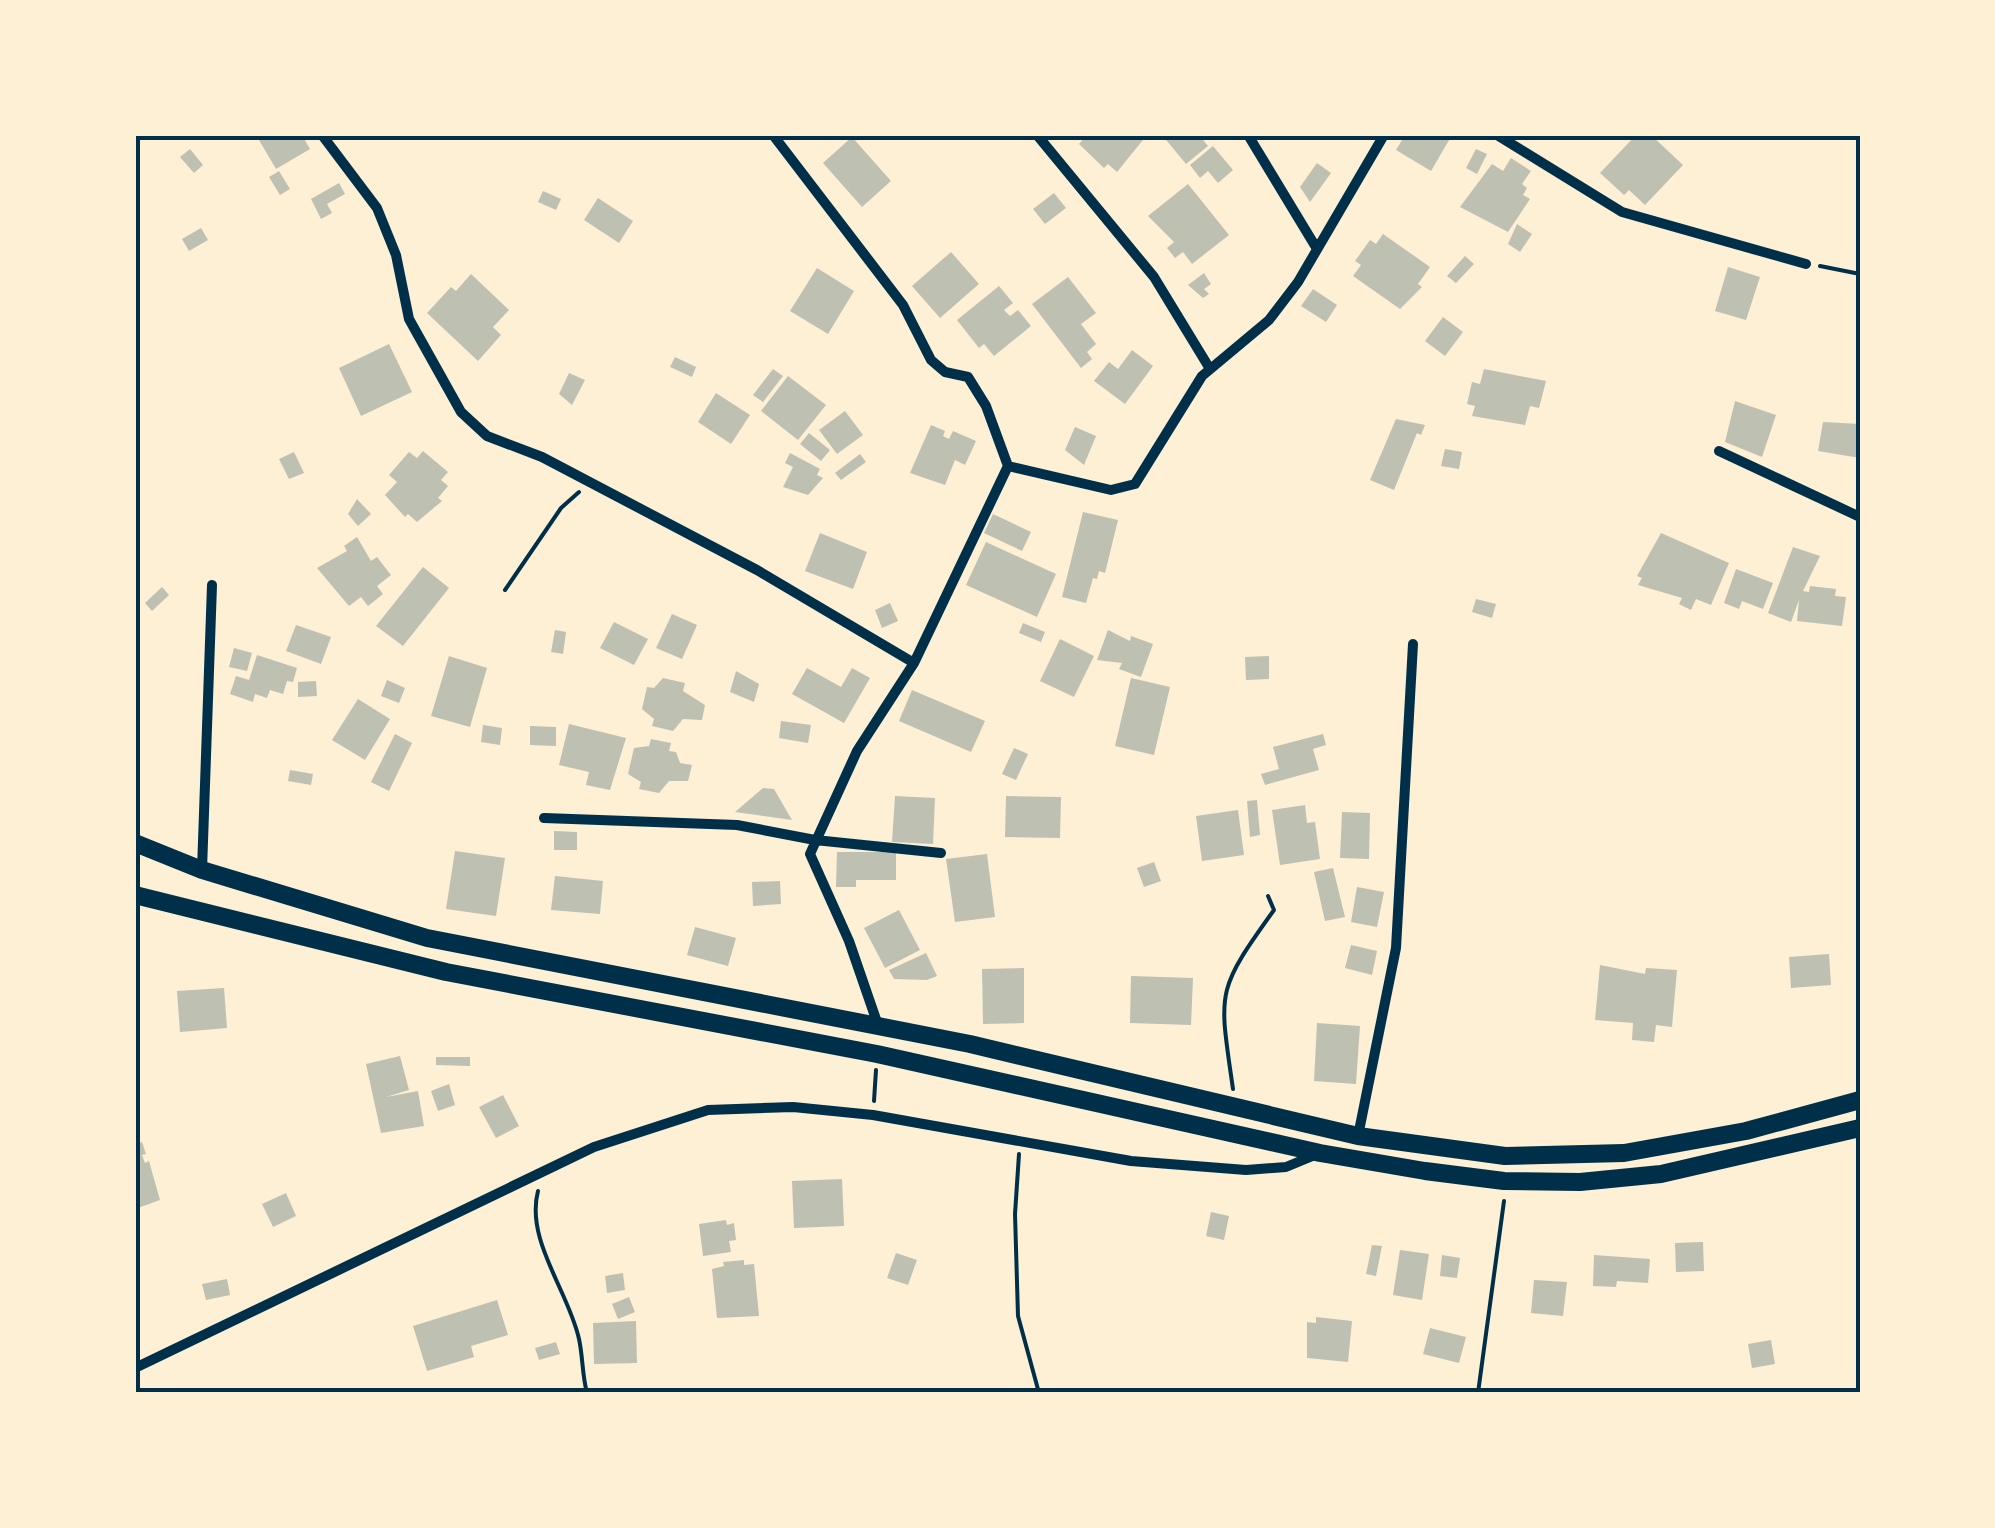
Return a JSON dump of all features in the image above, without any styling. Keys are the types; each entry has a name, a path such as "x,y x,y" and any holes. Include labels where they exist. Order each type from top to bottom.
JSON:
{"main road":[{"path":"135,843 202,870 426,938 970,1044 1358,1136 1506,1156 1624,1153 1746,1131 1860,1100"},
{"path":"135,895 446,972 877,1054 1320,1153 1504,1181 1580,1182 1661,1174 1860,1128"}],"street":[{"path":"322,135 377,208 396,255 409,319 461,412 488,436 590,482 756,570 914,663"},
{"path":"773,135 903,306 931,360 945,372 968,377 986,406 1008,466 914,663 857,750 810,854 849,940 878,1028"},
{"path":"1037,135 1154,276 1210,369"},
{"path":"1248,135 1317,249"},
{"path":"1008,466 1121,491 1135,484 1173,417 1210,369 1270,320 1384,135"},
{"path":"1497,135 1622,212 1806,264"},
{"path":"1719,451 1860,517"},
{"path":"202,870 212,585"},
{"path":"1358,1136 1396,948 1413,644"},
{"path":"544,818 737,826 815,840 941,853"},
{"path":"135,1368 594,1147 708,1110 793,1107 873,1115 1131,1161 1246,1170 1286,1167 1320,1153"}],"path":[{"path":"1806,264 1860,274"},
{"path":"504,590 561,508 590,482"},
{"path":"1236,1109 1221,1006 1231,970 1274,910 1268,896"},
{"path":"873,1115 877,1054"},
{"path":"1020,1144 1015,1214 1018,1316 1039,1393"},
{"path":"543,1172 535,1202 542,1243 579,1338 587,1393"},
{"path":"1478,1393 1504,1217 1504,1181"}],"building":[{"path":"256,135 302,135 310,149 276,169"},
{"path":"1087,135 1147,135 1117,172 1108,164 1104,168 1079,144"},
{"path":"1162,135 1199,135 1208,146 1186,164"},
{"path":"1405,135 1452,135 1431,171 1396,150"},
{"path":"1636,135 1651,135 1683,165 1645,205 1629,190 1624,195 1600,173"},
{"path":"852,137 891,181 862,207 823,163"},
{"path":"1213,146 1233,170 1218,183 1208,171 1200,178 1190,165"},
{"path":"190,149 203,165 194,173 180,157"},
{"path":"1476,149 1487,154 1477,174 1466,168"},
{"path":"1511,158 1531,171 1522,184 1527,188 1523,195 1530,199 1508,232 1460,207 1492,164 1503,171"},
{"path":"1317,163 1331,173 1310,202 1300,187"},
{"path":"279,171 290,189 280,195 269,177"},
{"path":"339,183 345,194 327,204 332,213 321,219 311,199"},
{"path":"1188,184 1229,235 1192,264 1183,252 1175,258 1167,248 1174,242 1148,216"},
{"path":"543,191 561,199 556,210 538,202"},
{"path":"1054,193 1066,208 1045,224 1033,209"},
{"path":"598,198 633,221 619,243 584,220"},
{"path":"1517,224 1532,234 1520,252 1508,244"},
{"path":"201,228 208,240 189,251 182,239"},
{"path":"1383,234 1430,267 1418,284 1422,287 1400,309 1353,276 1361,265 1355,261 1370,240 1376,244"},
{"path":"951,252 979,284 940,318 912,286"},
{"path":"1465,256 1474,264 1456,283 1447,276"},
{"path":"1728,267 1760,277 1746,320 1715,311"},
{"path":"817,268 854,291 828,334 790,311"},
{"path":"1204,273 1211,284 1204,289 1209,294 1203,298 1188,285"},
{"path":"471,274 509,310 493,327 501,335 478,361 427,313 451,287 456,291"},
{"path":"1068,277 1096,313 1081,324 1096,344 1087,352 1092,359 1081,368 1032,304"},
{"path":"999,286 1013,303 1004,310 1010,316 1018,310 1031,326 994,356 984,344 979,348 957,320"},
{"path":"1313,289 1337,305 1326,322 1301,306"},
{"path":"1443,317 1463,332 1445,356 1425,341"},
{"path":"389,344 412,392 361,416 339,368"},
{"path":"1132,350 1153,366 1125,404 1094,381 1109,362 1118,369"},
{"path":"675,357 696,367 692,377 670,367"},
{"path":"773,369 783,376 763,402 753,395"},
{"path":"1484,369 1546,381 1539,408 1530,406 1525,425 1472,416 1475,406 1467,404 1472,382 1480,384"},
{"path":"569,373 585,380 572,405 559,394"},
{"path":"788,376 826,405 798,440 761,411"},
{"path":"716,393 750,415 731,444 698,422"},
{"path":"1735,401 1776,415 1762,457 1725,442"},
{"path":"845,411 863,435 837,454 819,430"},
{"path":"1396,419 1425,425 1421,435 1417,433 1394,490 1370,480"},
{"path":"1823,422 1860,424 1860,458 1818,451"},
{"path":"931,425 945,431 943,436 949,439 953,431 976,441 965,465 955,460 945,485 910,473"},
{"path":"1075,427 1096,436 1084,465 1065,450"},
{"path":"809,433 830,450 821,461 800,444"},
{"path":"1445,449 1462,452 1459,469 1441,466"},
{"path":"423,451 448,472 441,480 448,486 438,498 442,501 417,522 408,514 405,517 385,495 397,482 389,475 409,452 417,458"},
{"path":"294,452 304,473 289,479 279,459"},
{"path":"790,453 820,469 817,475 823,478 808,495 783,487 793,467 785,463"},
{"path":"860,454 866,462 841,480 835,473"},
{"path":"357,499 371,514 358,526 348,514"},
{"path":"1083,512 1118,520 1105,573 1099,571 1097,579 1093,578 1086,603 1062,597"},
{"path":"993,514 1031,532 1022,551 984,533"},
{"path":"820,533 867,552 853,589 805,571"},
{"path":"1661,533 1729,563 1711,605 1696,599 1691,610 1679,604 1682,598 1638,585 1642,578 1637,576"},
{"path":"357,537 371,561 377,557 391,575 377,586 383,594 368,606 361,597 349,606 317,568 347,551 344,546"},
{"path":"986,542 1056,574 1037,617 966,585"},
{"path":"1793,547 1820,556 1803,591 1809,592 1810,586 1836,589 1835,596 1846,597 1842,626 1797,621 1799,600 1791,622 1768,613"},
{"path":"423,567 449,588 403,646 376,626"},
{"path":"1736,569 1773,583 1763,609 1742,601 1739,609 1724,603"},
{"path":"162,587 169,595 152,611 145,603"},
{"path":"1476,599 1496,604 1492,618 1472,612"},
{"path":"890,603 898,621 882,628 875,610"},
{"path":"672,614 697,625 682,659 656,648"},
{"path":"614,622 648,639 634,665 600,648"},
{"path":"1023,623 1045,632 1041,642 1019,633"},
{"path":"296,625 331,637 321,664 286,651"},
{"path":"555,630 566,632 563,654 551,652"},
{"path":"1108,630 1130,641 1131,636 1153,644 1141,677 1119,669 1122,663 1097,660"},
{"path":"1060,639 1094,656 1074,697 1040,681"},
{"path":"234,648 252,653 247,671 229,667"},
{"path":"257,655 297,668 293,682 287,681 283,694 270,690 267,698 255,694 253,702 230,694 236,676 249,680"},
{"path":"449,656 487,668 470,727 431,716"},
{"path":"1269,656 1269,679 1246,680 1245,657"},
{"path":"807,668 841,687 852,668 870,678 844,723 792,694"},
{"path":"736,671 759,684 754,702 730,692"},
{"path":"663,678 685,683 683,691 705,705 702,720 683,719 673,731 652,726 654,719 642,709 647,687 654,688"},
{"path":"1131,678 1170,687 1154,755 1115,746"},
{"path":"387,680 405,688 399,703 381,696"},
{"path":"316,681 317,696 298,697 298,682"},
{"path":"912,690 985,721 971,752 899,721"},
{"path":"358,699 390,719 365,760 332,740"},
{"path":"781,721 811,725 808,743 779,738"},
{"path":"569,724 626,738 610,790 586,785 589,772 559,765"},
{"path":"483,725 502,728 500,745 481,742"},
{"path":"530,726 556,727 556,746 530,745"},
{"path":"395,734 412,743 389,791 371,782"},
{"path":"1323,734 1326,745 1313,749 1319,770 1265,785 1261,774 1279,769 1273,747"},
{"path":"651,739 671,743 669,751 676,752 680,763 692,765 688,781 669,781 659,793 639,789 641,782 628,774 634,748 649,746"},
{"path":"1014,748 1028,754 1016,780 1002,774"},
{"path":"290,770 313,774 311,785 288,781"},
{"path":"763,788 774,789 792,820 735,812"},
{"path":"895,796 935,798 933,844 892,842"},
{"path":"1006,796 1061,797 1060,838 1005,837"},
{"path":"1257,800 1260,835 1250,837 1247,801"},
{"path":"1305,805 1307,823 1315,822 1320,859 1280,865 1272,810"},
{"path":"1238,810 1244,855 1202,861 1196,816"},
{"path":"1342,812 1370,813 1369,859 1340,858"},
{"path":"554,831 577,832 577,850 554,850"},
{"path":"455,851 505,858 496,916 446,909"},
{"path":"837,852 896,852 896,880 856,880 856,887 836,887"},
{"path":"987,854 995,917 955,922 946,859"},
{"path":"1154,862 1161,881 1144,887 1137,868"},
{"path":"1333,868 1345,917 1325,921 1314,872"},
{"path":"555,876 603,881 600,914 551,910"},
{"path":"780,881 781,904 753,906 752,882"},
{"path":"1357,887 1384,892 1377,927 1351,922"},
{"path":"899,910 920,950 885,968 864,928"},
{"path":"695,927 736,938 728,966 687,955"},
{"path":"1351,945 1377,951 1372,975 1345,968"},
{"path":"926,953 937,976 927,980 894,979 889,970"},
{"path":"1829,954 1831,985 1791,988 1789,957"},
{"path":"1600,965 1645,974 1646,968 1677,970 1672,1027 1656,1025 1654,1042 1632,1040 1633,1023 1595,1020"},
{"path":"1024,968 1024,1023 983,1024 982,969"},
{"path":"1131,976 1193,978 1191,1025 1130,1023"},
{"path":"224,988 227,1028 180,1032 177,991"},
{"path":"1317,1023 1360,1026 1356,1084 1314,1081"},
{"path":"400,1056 409,1090 386,1097 418,1091 424,1126 381,1133 366,1064"},
{"path":"436,1057 470,1057 470,1066 436,1065"},
{"path":"449,1084 455,1105 438,1111 431,1091"},
{"path":"503,1095 519,1126 496,1138 479,1107"},
{"path":"142,1142 146,1154 142,1155 145,1163 149,1161 160,1200 135,1209 135,1145"},
{"path":"842,1179 844,1226 794,1228 792,1181"},
{"path":"286,1193 296,1216 273,1227 262,1204"},
{"path":"1211,1212 1229,1216 1224,1240 1206,1236"},
{"path":"726,1220 727,1225 734,1223 736,1240 729,1241 731,1252 703,1256 699,1224"},
{"path":"1703,1242 1704,1271 1676,1272 1675,1243"},
{"path":"1372,1245 1382,1246 1376,1276 1366,1274"},
{"path":"1400,1250 1429,1254 1422,1300 1393,1295"},
{"path":"896,1253 917,1260 908,1285 887,1278"},
{"path":"1442,1255 1460,1258 1457,1278 1440,1276"},
{"path":"1594,1255 1650,1259 1648,1283 1617,1281 1616,1287 1593,1286"},
{"path":"744,1260 744,1265 754,1264 759,1316 717,1318 712,1269 724,1266 723,1262"},
{"path":"623,1273 625,1290 607,1293 605,1276"},
{"path":"227,1279 230,1295 206,1300 202,1284"},
{"path":"1534,1280 1567,1282 1563,1316 1531,1313"},
{"path":"629,1297 635,1312 618,1319 612,1304"},
{"path":"497,1300 508,1335 471,1346 474,1357 427,1371 413,1326"},
{"path":"1316,1317 1352,1321 1348,1362 1307,1358 1307,1322 1316,1323"},
{"path":"636,1321 637,1363 594,1364 593,1323"},
{"path":"1430,1328 1466,1337 1459,1363 1423,1354"},
{"path":"1771,1340 1775,1364 1752,1368 1748,1344"},
{"path":"556,1342 560,1354 539,1360 535,1348"}]}
